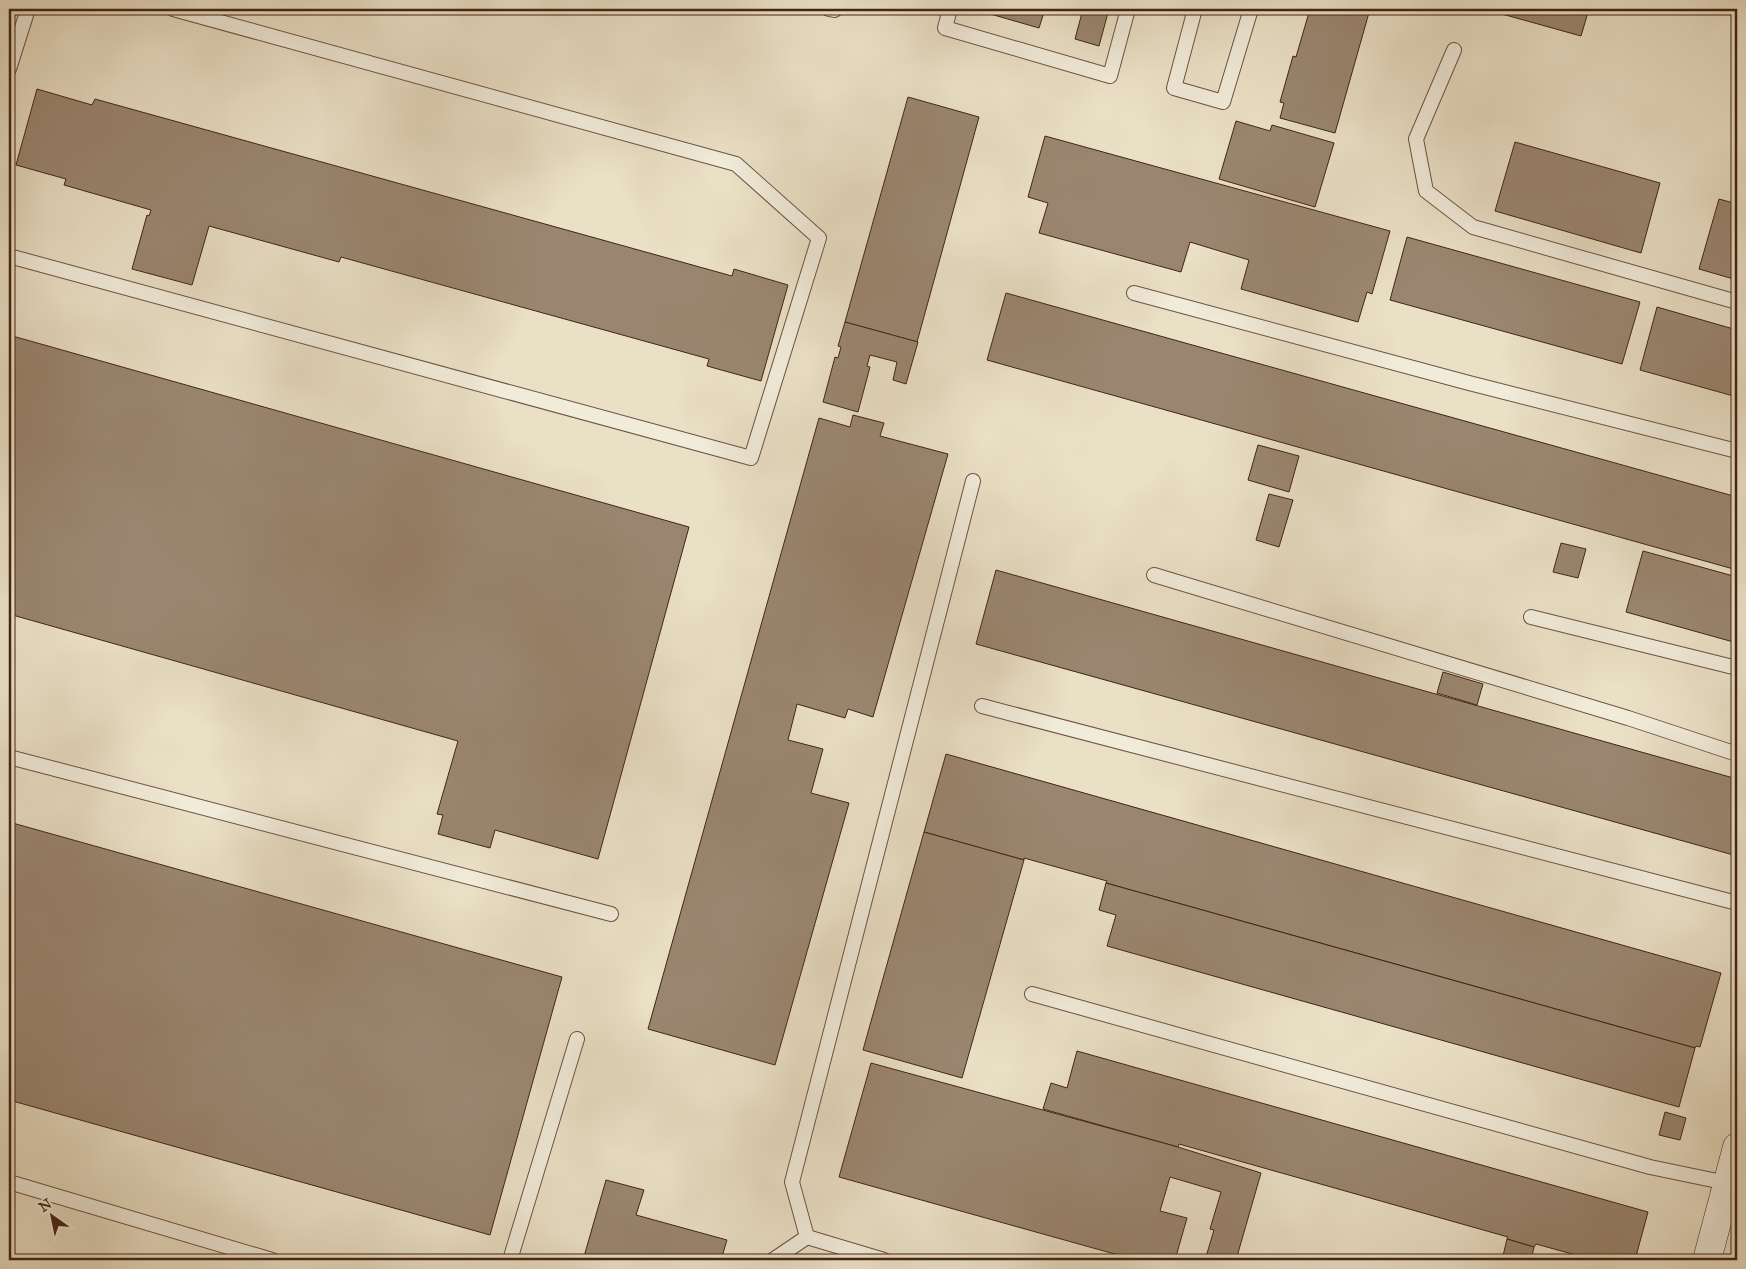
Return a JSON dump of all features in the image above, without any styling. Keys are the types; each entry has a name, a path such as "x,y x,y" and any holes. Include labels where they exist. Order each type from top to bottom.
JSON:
{"main road":[{"path":"1707,1260 1737,1147"}],"lane":[{"path":"9,69 28,9"},
{"path":"9,256 750,458 819,238 736,164 173,9"},
{"path":"829,9 836,9"},
{"path":"950,9 944,28 1110,76 1128,9"},
{"path":"1195,9 1174,88 1223,102 1251,9"},
{"path":"1454,50 1416,139 1426,191 1473,227 1737,302"},
{"path":"1134,293 1469,383 1737,450"},
{"path":"807,1237 792,1182 973,481"},
{"path":"1154,575 1580,703 1737,754"},
{"path":"1531,617 1737,668"},
{"path":"982,706 1737,903"},
{"path":"9,757 611,914"},
{"path":"1032,994 1650,1167 1727,1184"},
{"path":"510,1260 578,1039"},
{"path":"9,1182 272,1260"},
{"path":"774,1260 807,1237"},
{"path":"807,1237 884,1260"}],"building":[{"path":"973,9 1045,9 1039,28"},
{"path":"1083,9 1109,9 1099,46 1075,39"},
{"path":"1310,9 1370,9 1335,133 1280,118 1284,103 1280,102 1293,56 1296,57"},
{"path":"1484,9 1589,9 1581,36"},
{"path":"37,89 92,105 95,99 732,276 734,269 788,285 761,381 707,366 709,359 341,257 339,262 209,226 192,285 132,269 147,215 149,216 151,210 64,185 66,179 16,165"},
{"path":"908,97 979,117 917,342 845,322"},
{"path":"1236,121 1270,131 1272,125 1334,143 1315,207 1219,179"},
{"path":"1045,136 1390,231 1372,294 1367,292 1358,322 1241,289 1249,260 1190,242 1181,272 1039,233 1048,203 1028,197"},
{"path":"1515,142 1660,183 1641,253 1495,211"},
{"path":"1719,199 1737,204 1737,280 1699,269"},
{"path":"1407,237 1640,302 1622,364 1390,300"},
{"path":"1006,293 1737,497 1737,570 987,360"},
{"path":"1657,307 1737,330 1737,397 1640,370"},
{"path":"845,322 918,342 906,384 893,380 897,362 870,355 867,366 870,367 858,412 823,402 835,357 838,358 841,347 838,346"},
{"path":"9,335 689,527 598,859 495,830 490,848 438,834 443,815 437,814 458,741 9,614"},
{"path":"853,415 884,423 880,436 948,454 873,717 848,709 845,718 797,704 788,740 823,749 811,793 849,803 775,1065 648,1029 819,418 850,427"},
{"path":"1258,445 1299,456 1289,492 1248,480"},
{"path":"1269,494 1293,500 1279,547 1256,540"},
{"path":"1561,543 1586,549 1578,578 1553,572"},
{"path":"1643,551 1737,577 1737,643 1626,612"},
{"path":"996,570 1737,779 1737,856 976,644"},
{"path":"1443,672 1483,684 1477,705 1437,693"},
{"path":"946,754 1721,973 1700,1047 1696,1046 1695,1048 1106,883 1107,881 924,832"},
{"path":"9,822 562,977 490,1235 9,1100"},
{"path":"924,832 1024,860 962,1078 863,1050"},
{"path":"1106,883 1695,1048 1679,1107 1107,946 1116,915 1099,910"},
{"path":"1077,1051 1648,1212 1635,1260 1594,1260 1536,1244 1534,1247 1507,1239 1508,1237 1179,1144 1178,1147 1043,1109 1051,1083 1067,1088"},
{"path":"871,1063 1178,1147 1261,1173 1236,1260 1205,1260 1214,1230 1210,1229 1221,1192 1170,1177 1160,1211 1187,1218 1175,1260 1147,1258 1146,1260 1136,1260 839,1177"},
{"path":"1665,1112 1686,1118 1680,1140 1659,1135"},
{"path":"606,1180 644,1190 636,1215 727,1240 721,1260 583,1260"},
{"path":"1507,1239 1534,1247 1531,1260 1502,1260"}]}
